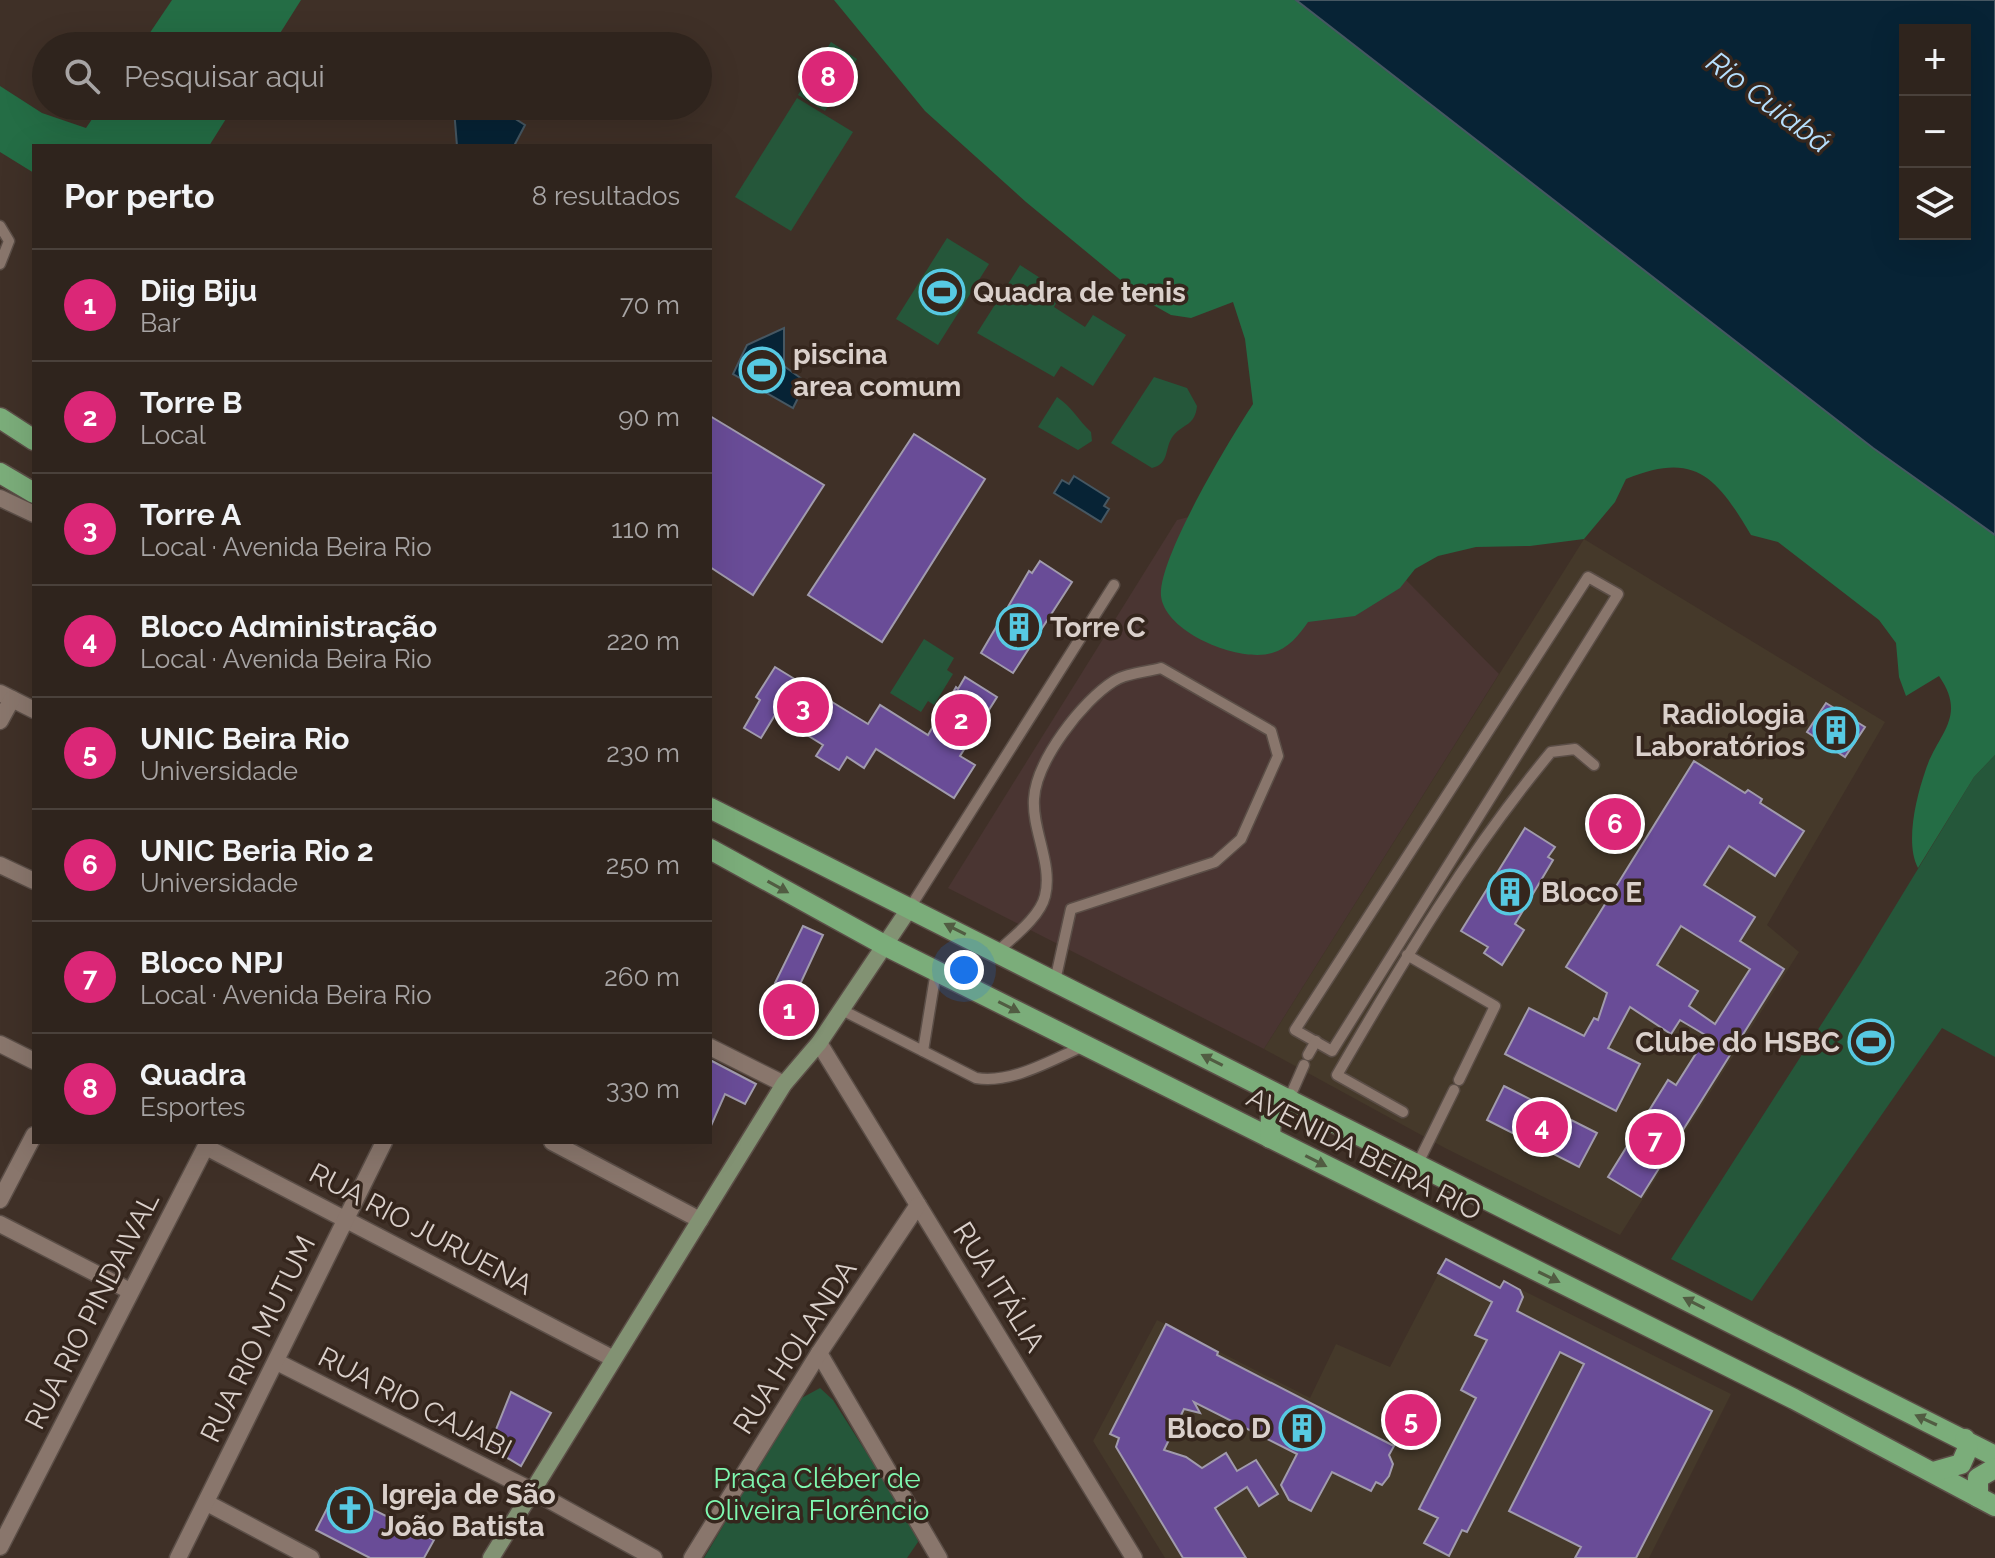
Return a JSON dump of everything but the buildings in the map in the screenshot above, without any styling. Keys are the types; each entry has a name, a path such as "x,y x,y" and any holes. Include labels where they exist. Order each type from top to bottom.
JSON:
{"main road":[{"path":"0,418 32,439"},
{"path":"1,474 32,492"},
{"name":"AVENIDA BEIRA RIO","path":"712,809 911,906 1842,1382 1995,1456"},
{"name":"AVENIDA BEIRA RIO","path":"712,850 886,946 1933,1472 1986,1502"},
{"path":"491,1558 784,1084 819,1043 911,906"},
{"path":"1270,1138 1271,1116 1289,1099"},
{"path":"1933,1472 1961,1464 1968,1448 1965,1439"},
{"path":"1986,1502 1978,1478 1995,1468"}],"street":[{"path":"0,498 32,513"},
{"path":"0,721 6,696 32,709"},
{"path":"0,865 32,880"},
{"name":"RUA ITÁLIA","path":"819,1043 1134,1558"},
{"path":"0,1044 32,1060"},
{"path":"712,1048 784,1084"},
{"path":"0,1200 32,1139"},
{"name":"RUA RIO JURUENA","path":"207,1144 612,1358"},
{"name":"RUA RIO PINDAIVAL","path":"0,1547 207,1144"},
{"name":"RUA RIO MUTUM","path":"178,1558 383,1144"},
{"path":"556,1144 700,1220"},
{"name":"RUA HOLANDA","path":"692,1558 819,1353 918,1205"},
{"path":"0,1224 130,1291"},
{"path":"819,1353 931,1554"},
{"name":"RUA RIO CAJABI","path":"277,1362 531,1490 654,1558"},
{"path":"207,1503 311,1558"}],"lane":[{"path":"0,226 9,241 0,264"},
{"path":"1588,577 1618,594 1332,1051 1316,1041 1295,1030 1588,577"},
{"path":"911,906 1114,585"},
{"path":"998,951 1026,925 1045,897 1046,869 1034,800 1040,769 1086,704 1096,695 1116,679 1161,668 1271,731 1278,756 1241,839 1215,862 1071,909 1055,981"},
{"path":"1403,1112 1337,1075 1407,955 1505,807 1551,752 1575,749 1594,765"},
{"path":"1407,955 1495,1006 1418,1163"},
{"path":"923,1051 936,971"},
{"path":"842,1010 976,1078 987,1080 1019,1074 1086,1046"},
{"path":"1289,1099 1316,1041"}],"shaded area":[{"path":"1312,485 1499,674 1264,1049 948,888 1177,520"},
{"path":"1584,539 1885,722 1767,925 1799,952 1620,1235 1445,1148 1264,1049"},
{"path":"1446,1259 1499,1288 1504,1281 1731,1394 1649,1558 1165,1558 1093,1441 1157,1320 1310,1398 1336,1344 1390,1367"}],"green space":[{"path":"172,0 301,0 281,32 150,32"},
{"path":"834,0 1296,0 1873,448 1995,535 1995,755 1974,777 1918,868 1912,847 1915,807 1930,758 1950,715 1951,703 1939,676 1906,696 1899,677 1896,643 1879,620 1778,542 1751,535 1715,485 1687,469 1650,471 1626,479 1615,502 1584,539 1530,546 1476,547 1438,556 1415,569 1400,588 1355,616 1308,622 1288,645 1272,653 1242,654 1189,633 1166,609 1161,596 1163,578 1197,499 1253,404 1245,339 1233,302 1191,318 1171,315 1146,301 1026,202 925,111"},
{"path":"831,42 857,59 825,111 798,95"},
{"path":"0,86 32,107 32,120 63,120 86,128 91,120 225,120 210,144 32,144 32,172 0,152"},
{"path":"797,98 853,132 791,231 735,197"},
{"name":"Quadra de tenis","path":"947,238 989,264 938,345 896,319"},
{"path":"1020,265 1062,292 1054,307 1085,327 1093,315 1126,335 1093,386 1061,366 1054,377 977,333"},
{"path":"1154,377 1187,388 1197,406 1191,421 1173,436 1162,463 1152,468 1111,443"},
{"path":"1057,397 1091,432 1092,441 1078,450 1038,427"},
{"path":"924,639 954,658 947,670 953,674 934,705 928,701 921,712 890,693"},
{"name":"Clube do HSBC","path":"1995,755 1995,1057 1942,1028 1752,1301 1671,1259 1860,964 1974,777"},
{"name":"Praça Cléber de Oliveira Florêncio","path":"820,1388 833,1400 915,1529 918,1542 907,1558 704,1558 798,1400"}],"water":[{"name":"Rio Cuiabá","path":"1296,0 1995,0 1995,535 1873,448"},
{"path":"455,120 517,120 525,125 515,144 457,144"},
{"name":"piscina area comum","path":"784,328 784,366 806,382 793,408 733,374 747,345"},
{"path":"1074,476 1109,498 1104,506 1109,509 1101,522 1054,493 1062,480 1069,484"}],"place":[{"name":"Quadra","path":"828,77"},
{"name":"Quadra de tenis","path":"942,292"},
{"name":"piscina area comum","path":"762,370"},
{"name":"Torre C","path":"1019,627"},
{"name":"Torre A","path":"803,707"},
{"name":"Torre B","path":"961,720"},
{"name":"Radiologia Laboratórios","path":"1836,730"},
{"name":"UNIC Beria Rio 2","path":"1615,824"},
{"name":"Bloco E","path":"1510,892"},
{"name":"Diig Biju","path":"789,1010"},
{"name":"Clube do HSBC","path":"1871,1042"},
{"name":"Bloco Administração","path":"1542,1127"},
{"name":"Bloco NPJ","path":"1655,1139"},
{"name":"UNIC Beira Rio","path":"1411,1420"},
{"name":"Bloco D","path":"1302,1428"},
{"name":"Igreja de São João Batista","path":"350,1510"}]}
